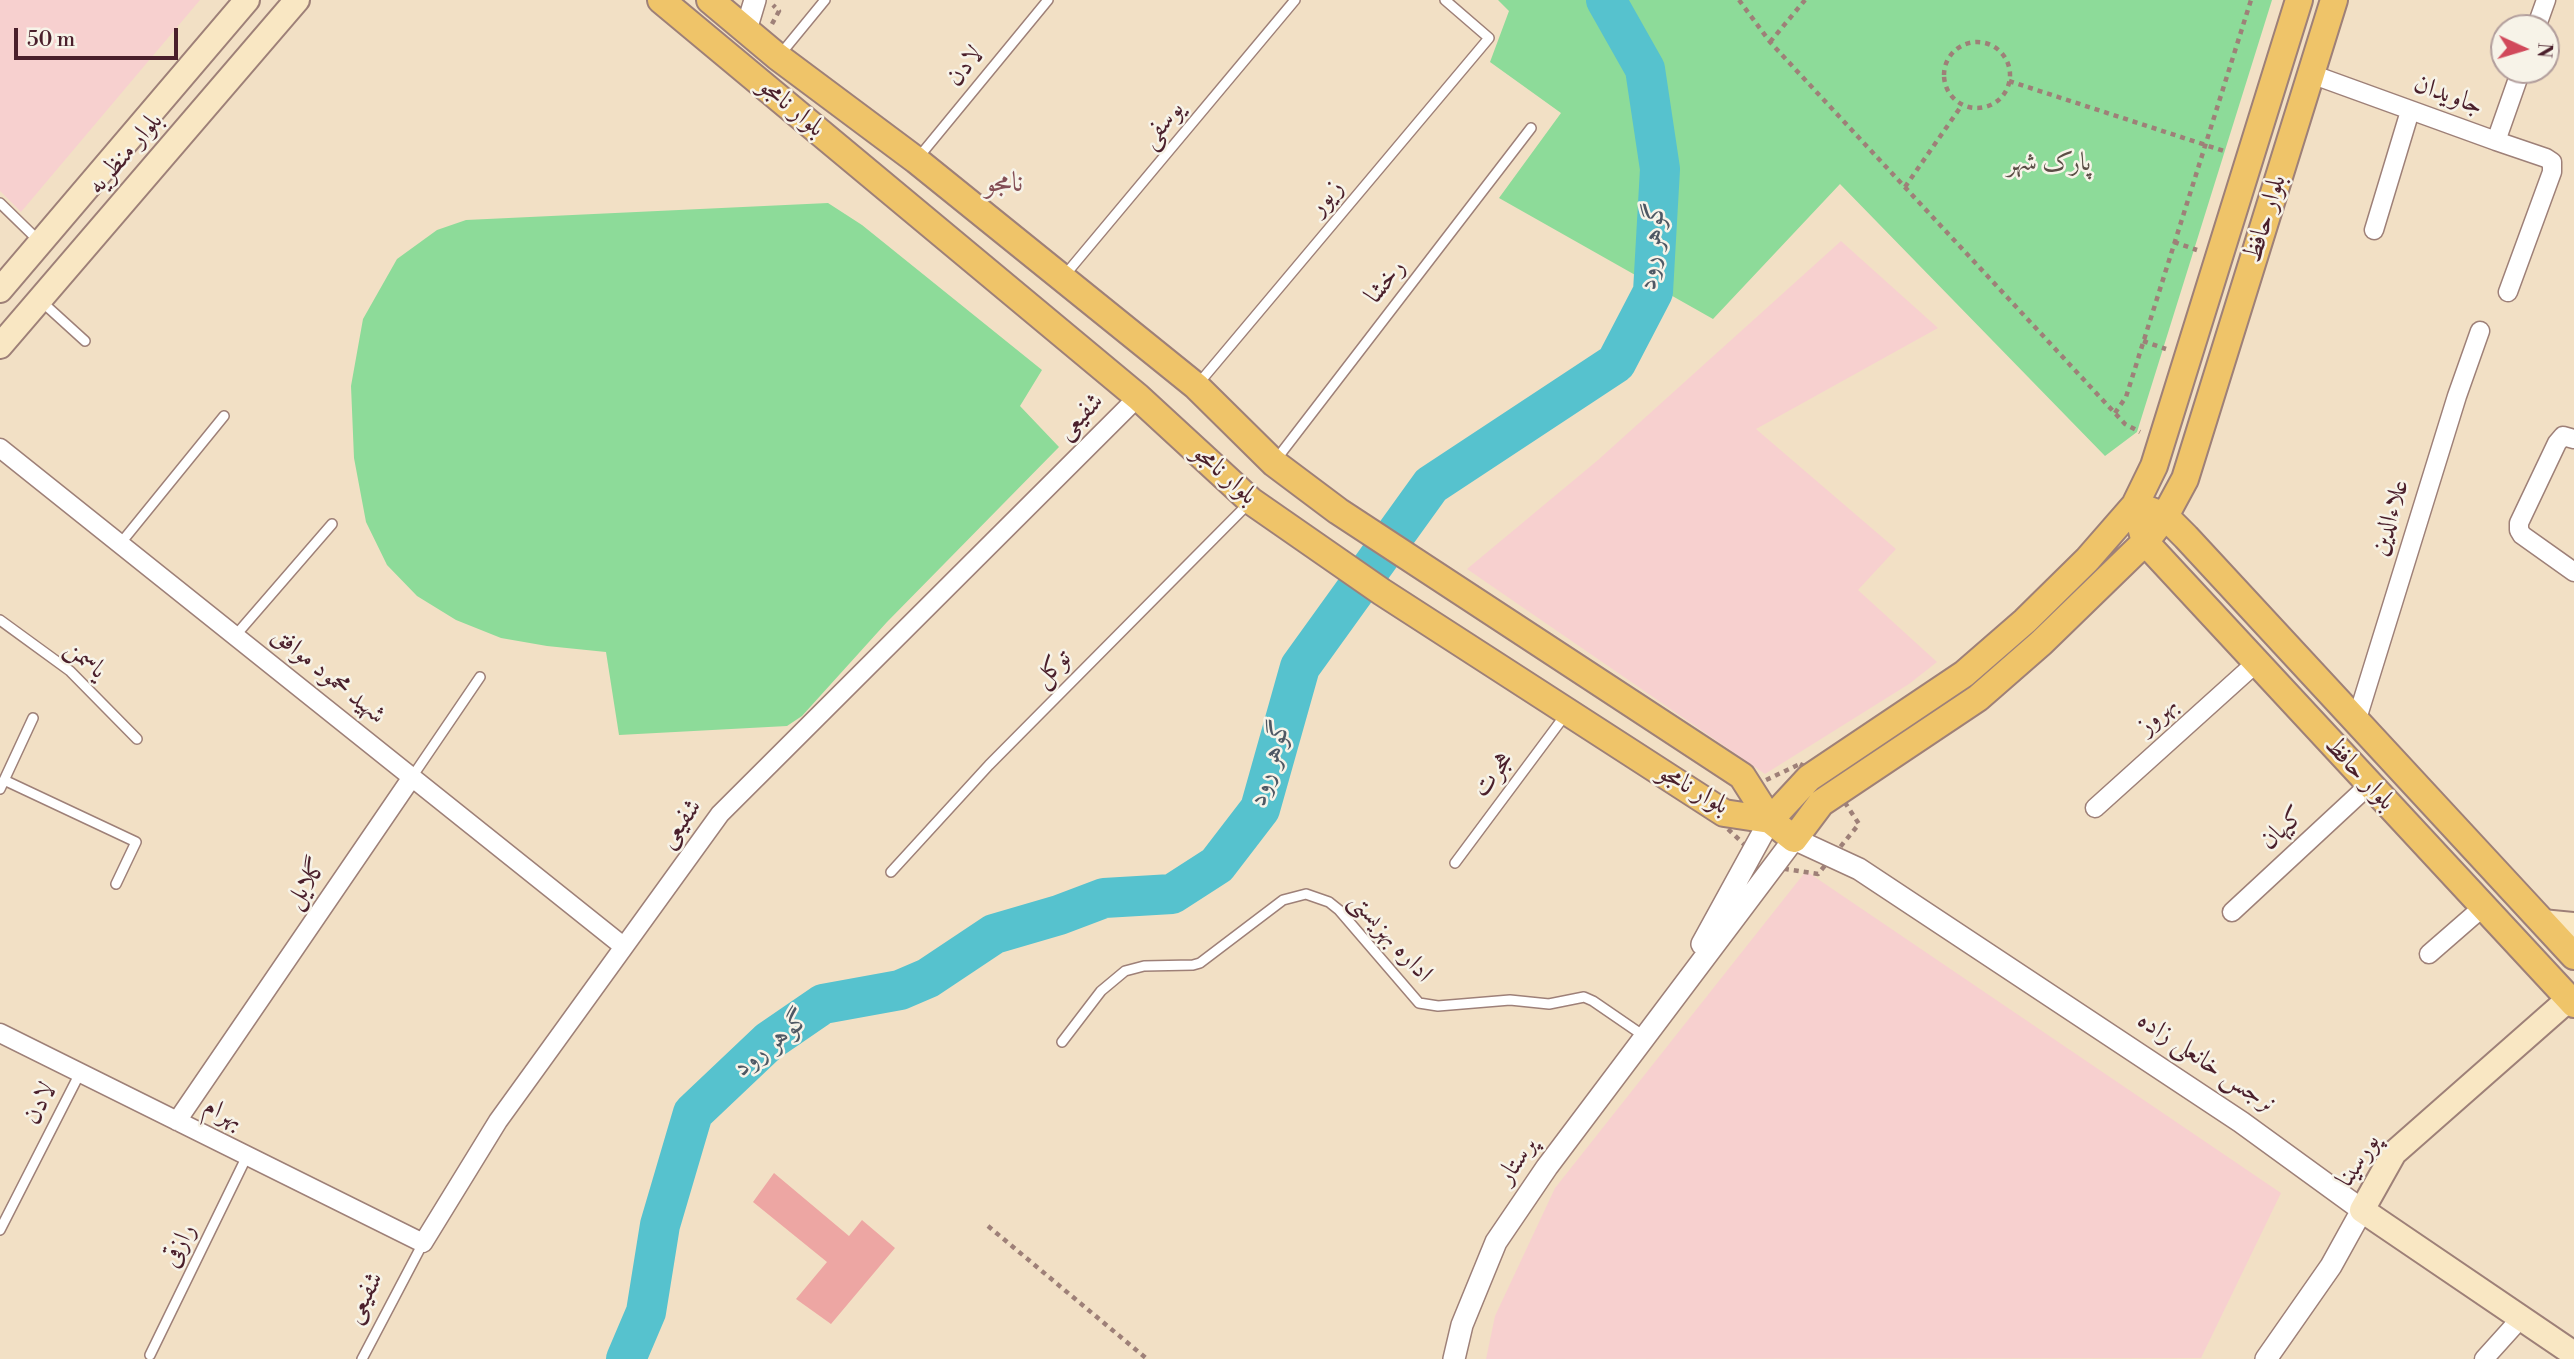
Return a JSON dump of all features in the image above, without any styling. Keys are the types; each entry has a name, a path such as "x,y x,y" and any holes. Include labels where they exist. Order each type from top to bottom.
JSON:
{"main road":[{"name":"بلوار منظریه","path":"0,290 247,0"},
{"name":"بلوار منظریه","path":"0,346 297,0"},
{"name":"بلوار نامجو","path":"661,0 1139,397 1251,501 1382,592 1724,813 1770,820"},
{"name":"بلوار نامجو","path":"710,0 778,57 916,160 1196,386 1274,463 1338,511 1742,776 1770,820"},
{"name":"بلوار حافظ","path":"1770,820 1809,778 1964,674 2025,621 2087,560 2135,505 2154,466 2299,0"},
{"name":"بلوار حافظ","path":"1794,839 1821,803 1978,698 2040,643 2145,542 2165,516 2185,479 2334,0"},
{"name":"بلوار حافظ","path":"2135,505 2165,516 2574,956"},
{"name":"بلوار حافظ","path":"2135,505 2145,542 2369,785 2572,999"},
{"path":"1382,592 1409,558"},
{"path":"1770,820 1794,839"},
{"path":"2542,922 2574,925"},
{"name":"پورسینا","path":"2362,1210 2394,1153 2572,999"},
{"name":"نرجس خانعلی زاده","path":"2362,1210 2574,1354"}],"street":[{"path":"746,30 755,0"},
{"name":"جاویدان","path":"2311,74 2497,141 2516,84"},
{"path":"2374,230 2410,111"},
{"path":"2497,141 2552,162 2552,172 2508,292"},
{"name":"علاءالدین","path":"2356,722 2457,396 2480,331"},
{"name":"شفیعی","path":"423,1243 498,1121 720,814 1139,397"},
{"path":"2569,437 2557,443 2519,523 2519,530 2522,535 2574,572"},
{"name":"شهید محمود موافق","path":"0,448 623,946"},
{"name":"بهروز","path":"2095,808 2256,663"},
{"name":"گلایل","path":"177,1121 412,777"},
{"name":"کیهان","path":"2232,912 2369,785"},
{"name":"پرستار","path":"1664,1014 1770,820"},
{"name":"پرستار","path":"1454,1359 1462,1325 1496,1242 1547,1167 1794,839"},
{"name":"نرجس خانعلی زاده","path":"1794,839 1871,877 2241,1122 2362,1210"},
{"path":"2429,954 2483,907"},
{"name":"بهرام","path":"0,1033 423,1243"},
{"name":"پورسینا","path":"2266,1359 2331,1266 2362,1210"},
{"path":"2484,1359 2521,1318"}],"lane":[{"path":"778,57 825,0"},
{"name":"لادن","path":"916,160 1048,0"},
{"name":"یوسفی","path":"1063,278 1295,0"},
{"name":"زیور","path":"1196,386 1489,38 1445,0"},
{"name":"رخشا","path":"1274,463 1531,128"},
{"path":"0,203 41,243"},
{"path":"40,300 85,341"},
{"path":"120,544 224,415"},
{"name":"توکل","path":"891,872 998,755 1251,501"},
{"path":"235,636 332,524"},
{"name":"یاسمن","path":"0,620 70,670 137,739"},
{"name":"گلایل","path":"412,777 480,677"},
{"name":"هجرت","path":"1455,863 1567,712"},
{"path":"33,718 2,785 136,842 116,884"},
{"name":"اداره بهزیستی","path":"1062,1042 1101,991 1125,971 1144,966 1200,963 1283,900 1306,894 1329,902 1339,910 1419,1003 1438,1006 1510,1000 1549,1004 1584,997 1645,1037"},
{"name":"لادن","path":"0,1230 80,1073"},
{"name":"رازقی","path":"150,1354 247,1156"},
{"name":"شفیعی","path":"362,1359 423,1243"}],"path":[{"path":"1739,0 1770,42 2125,424 2161,444"},
{"path":"1770,42 1805,0"},
{"path":"2115,413 2126,397 2251,0"},
{"path":"1974,43 1997,49 2010,69 2005,93 1997,102 1986,107 1962,105 1947,87 1944,75 1953,53 1962,46 1974,43"},
{"path":"2009,81 2231,154"},
{"path":"1905,187 1962,105"},
{"path":"2175,242 2201,251"},
{"path":"2143,341 2171,350"},
{"path":"988,1226 1147,1359"}],"shaded area":[{"path":"0,0 200,0 21,212 0,191"},
{"path":"1841,241 1938,328 1756,429 1896,549 1858,590 1937,662 1909,684 1765,774 1467,569 1598,460"},
{"path":"1806,871 2281,1193 2201,1358 1486,1359 1495,1316 1555,1188"}],"green space":[{"name":"پارک شهر","path":"1498,0 2272,0 2137,432 2105,456 1840,184 1713,319 1499,198 1561,113 1490,62 1509,11"},
{"path":"828,203 862,225 1042,370 1020,406 1059,447 887,622 802,716 787,726 619,735 606,652 501,638 456,620 417,596 387,565 366,522 354,458 351,386 363,319 397,259 437,230 466,220"}],"building":[{"path":"774,1173 849,1236 862,1220 895,1248 831,1324 796,1299 827,1262 753,1202"}],"waterway":[{"name":"گوهر رود","path":"626,1359 646,1312 660,1225 693,1113 769,1041 823,1004 900,990 928,978 994,934 1059,915 1104,898 1172,894 1217,865 1260,809 1300,667 1431,485 1616,363 1653,292 1660,169 1645,69 1606,0"}],"district":[{"name":"نامجو","path":"1004,184"}]}
